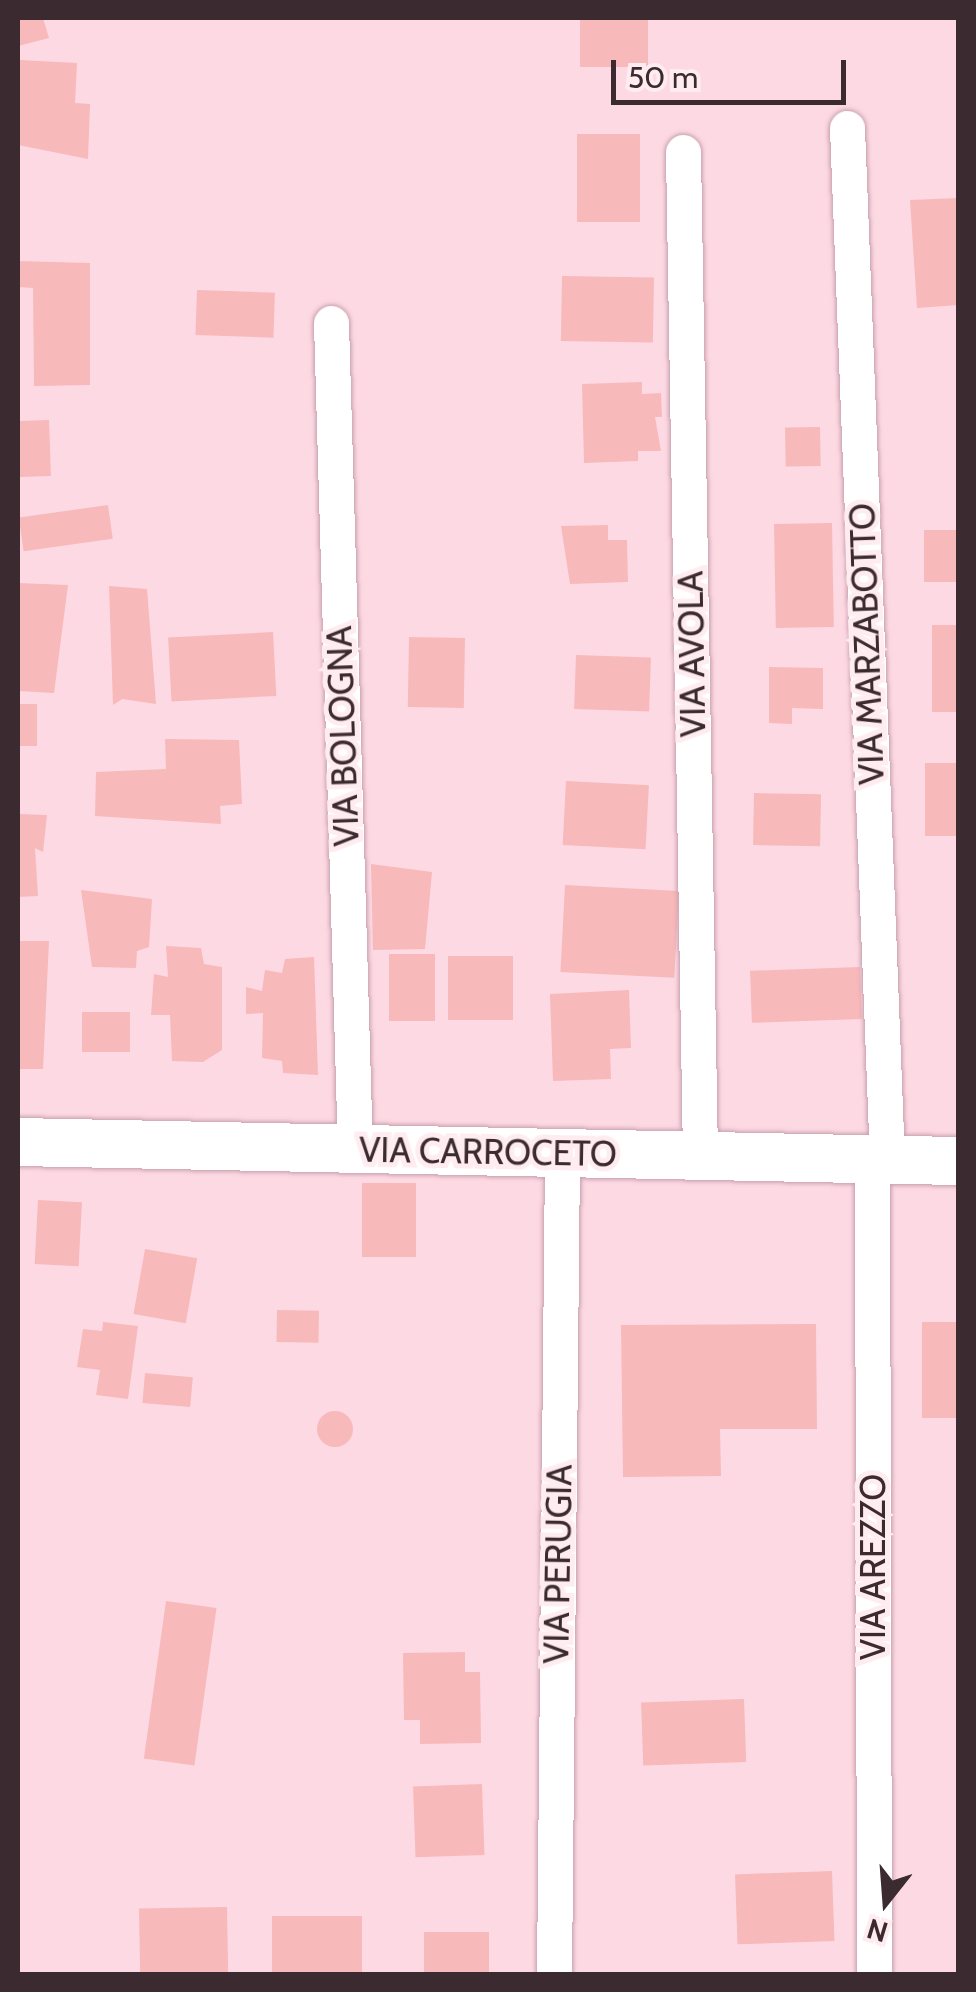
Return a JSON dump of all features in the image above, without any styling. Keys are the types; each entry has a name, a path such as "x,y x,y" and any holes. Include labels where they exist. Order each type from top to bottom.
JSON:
{"street":[{"name":"VIA MARZABOTTO","path":"848,128 880,1160"},
{"name":"VIA AVOLA","path":"683,152 700,1156"},
{"name":"VIA BOLOGNA","path":"331,323 355,1149"},
{"name":"VIA CARROCETO","path":"18,1142 958,1162"},
{"name":"VIA PERUGIA","path":"554,1974 562,1153"},
{"name":"VIA AREZZO","path":"874,1974 880,1160"}],"building":[{"path":"18,18 43,18 49,38 18,46"},
{"path":"580,18 648,18 648,67 580,67"},
{"path":"20,60 77,63 75,103 90,104 88,159 18,145"},
{"path":"577,134 640,134 640,222 577,222"},
{"path":"958,198 958,305 917,308 910,200"},
{"path":"18,261 90,263 90,385 34,386 33,288 18,287"},
{"path":"562,276 654,278 653,343 561,341"},
{"path":"197,290 275,293 273,338 195,335"},
{"path":"642,382 642,394 661,393 662,417 655,417 661,451 638,451 638,461 584,463 582,384"},
{"path":"49,420 51,476 20,477 18,421"},
{"path":"820,427 821,466 786,467 785,428"},
{"path":"108,505 113,539 24,551 19,518"},
{"path":"832,523 834,627 776,628 774,524"},
{"path":"608,525 608,540 627,540 628,582 570,584 561,526"},
{"path":"924,530 958,530 958,582 924,582"},
{"path":"18,583 68,585 54,693 18,691"},
{"path":"109,586 147,589 156,704 122,699 113,705"},
{"path":"932,625 958,625 958,712 932,712"},
{"path":"273,632 276,696 171,701 168,637"},
{"path":"409,637 465,638 464,708 408,707"},
{"path":"576,655 651,658 649,712 574,709"},
{"path":"769,667 823,668 823,709 792,708 792,724 769,723"},
{"path":"18,704 37,704 37,746 18,746"},
{"path":"165,739 239,740 242,804 220,806 221,824 95,816 96,772 166,769"},
{"path":"925,763 958,763 958,836 925,836"},
{"path":"566,781 649,785 646,849 563,845"},
{"path":"754,793 821,794 820,846 753,845"},
{"path":"18,814 47,815 43,852 35,848 38,896 18,897"},
{"path":"371,864 432,872 425,949 373,950"},
{"path":"565,885 679,891 674,978 560,972"},
{"path":"81,890 152,899 149,947 137,951 136,968 92,967"},
{"path":"18,941 49,941 43,1069 18,1069"},
{"path":"166,946 201,948 204,964 222,967 222,1050 203,1062 172,1061 170,1015 151,1015 154,974 168,977"},
{"path":"389,954 435,954 435,1021 389,1021"},
{"path":"448,956 513,956 513,1020 448,1020"},
{"path":"314,957 318,1075 283,1073 282,1061 262,1058 263,1013 246,1014 246,987 262,991 265,970 282,973 285,959"},
{"path":"860,967 862,1019 752,1023 750,971"},
{"path":"629,990 631,1048 610,1049 611,1079 553,1081 550,994"},
{"path":"82,1012 130,1012 130,1052 82,1052"},
{"path":"362,1183 416,1183 416,1257 362,1257"},
{"path":"38,1200 82,1202 79,1266 35,1264"},
{"path":"145,1249 197,1258 186,1323 134,1314"},
{"path":"277,1310 319,1311 318,1343 276,1342"},
{"path":"103,1322 138,1326 128,1399 96,1395 100,1370 77,1367 83,1329 102,1331"},
{"path":"922,1322 958,1322 958,1418 922,1418"},
{"path":"816,1324 817,1429 720,1429 721,1476 623,1477 621,1325"},
{"path":"145,1373 193,1377 190,1407 142,1403"},
{"path":"335,1411 348,1416 353,1429 348,1442 335,1447 322,1442 317,1429 322,1416"},
{"path":"166,1601 217,1608 194,1766 144,1758"},
{"path":"465,1652 465,1672 480,1672 481,1743 420,1744 420,1720 404,1720 403,1653"},
{"path":"744,1699 746,1762 643,1766 641,1703"},
{"path":"482,1784 484,1855 416,1857 413,1786"},
{"path":"832,1871 834,1941 738,1944 735,1874"},
{"path":"227,1907 228,1974 140,1974 139,1909"},
{"path":"272,1916 362,1916 362,1974 272,1974"},
{"path":"424,1932 489,1932 489,1974 424,1974"}]}
